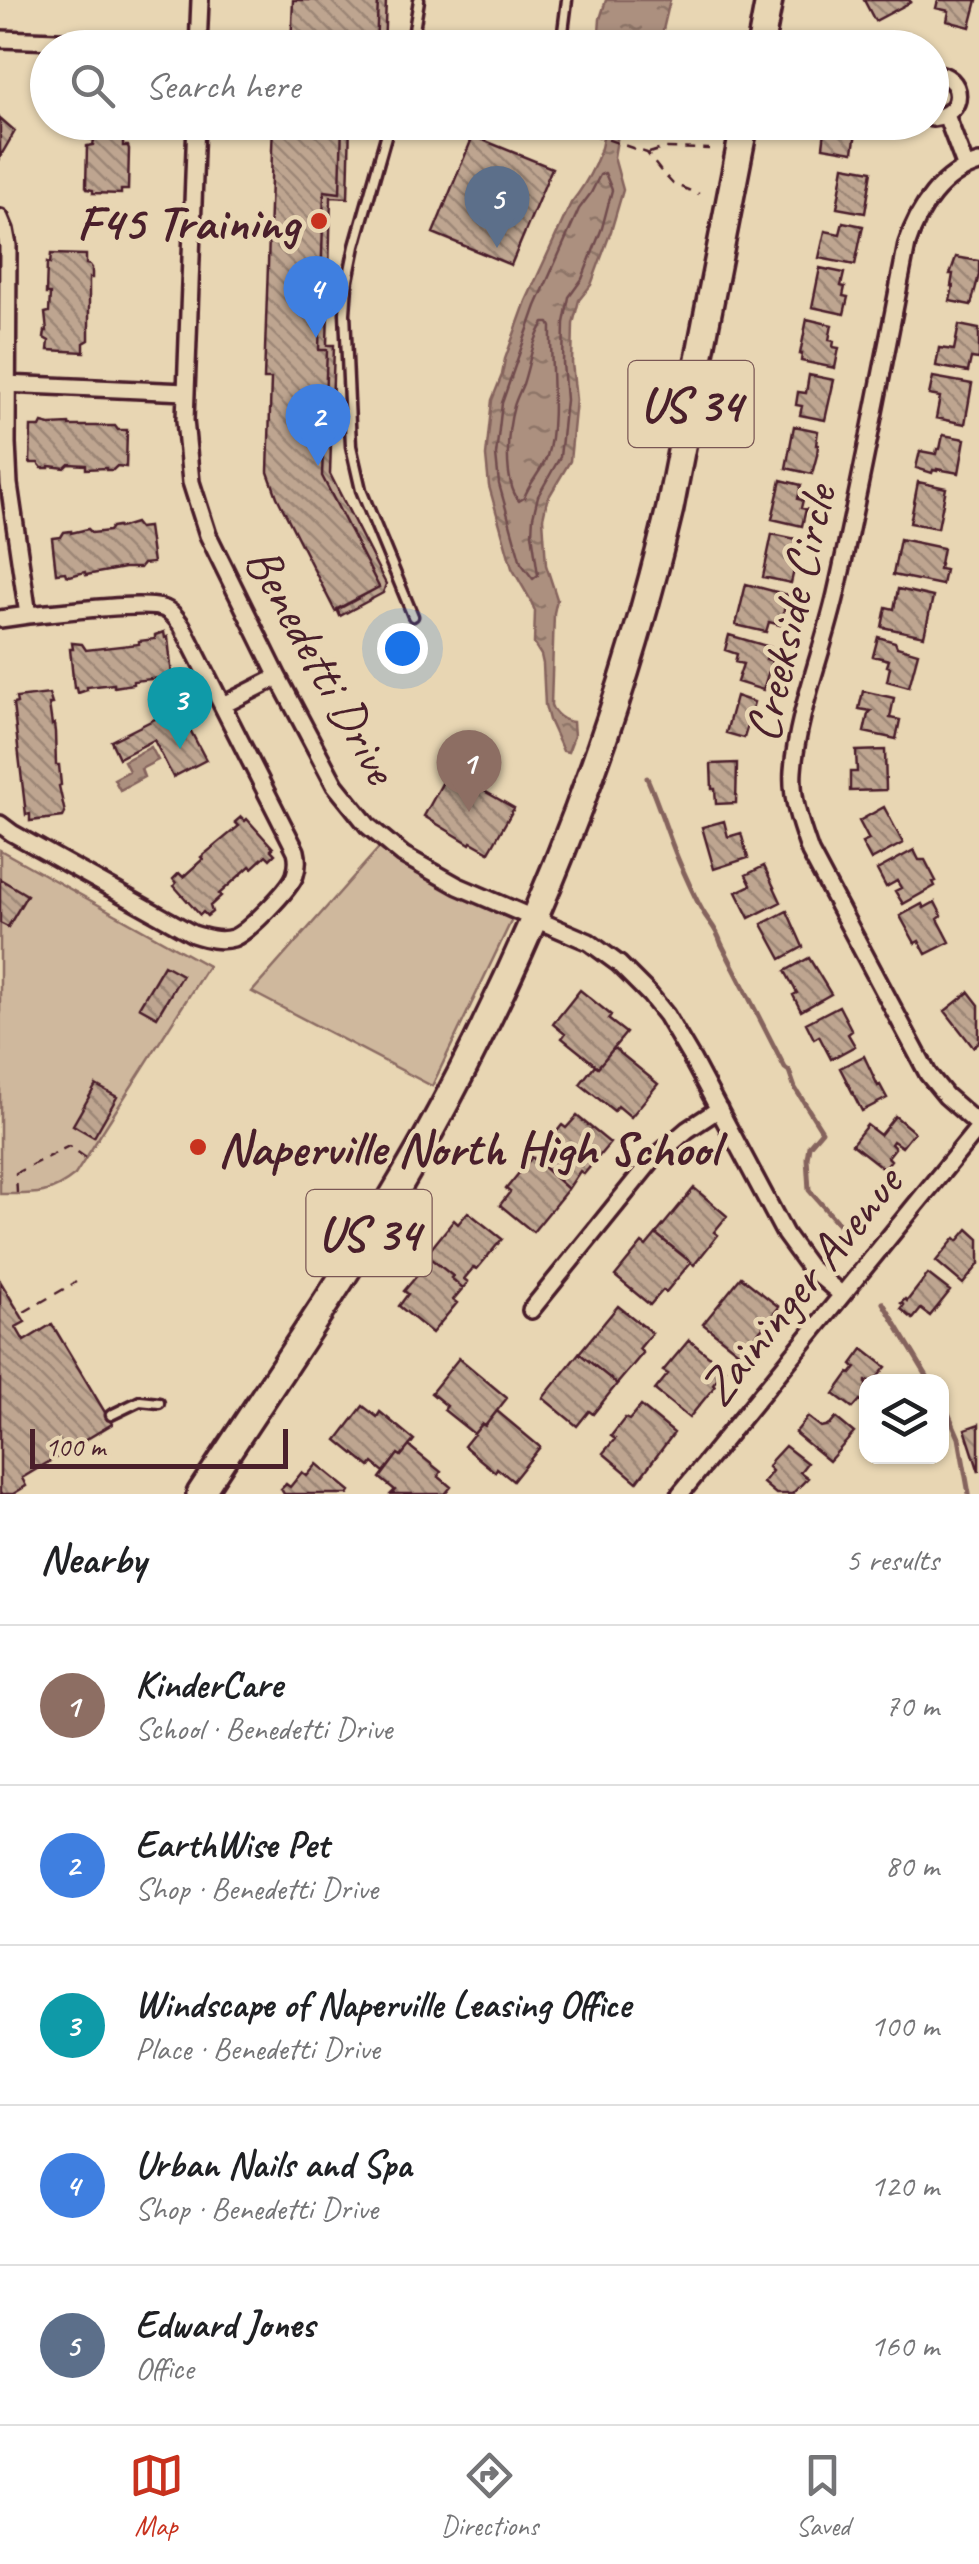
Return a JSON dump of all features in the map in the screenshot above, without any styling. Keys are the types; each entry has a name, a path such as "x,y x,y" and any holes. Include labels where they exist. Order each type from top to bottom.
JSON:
{"main road":[{"path":"763,30 769,0"},
{"name":"US 34","path":"200,1494 418,1153 479,1039 535,919 583,799 624,682 652,585 742,140"}],"street":[{"path":"199,30 200,0"},
{"path":"0,38 30,39"},
{"path":"949,79 955,84 957,98 949,110"},
{"path":"949,131 973,166"},
{"name":"Benedetti Drive","path":"195,140 186,392 188,457 198,510 222,566 335,785 352,808 403,856 435,876 598,948 650,994 666,1015 798,1254 842,1296"},
{"name":"Creekside Circle","path":"973,166 942,185 924,205 907,244 851,526 793,772 799,822 810,852 928,1074 979,1126"},
{"path":"0,218 8,246 9,484 28,615"},
{"path":"6,384 186,392"},
{"path":"0,618 145,605 166,609 182,626 298,861 289,886 242,933 216,940 193,934 0,824"},
{"path":"223,705 278,677"},
{"path":"532,1310 652,1160 687,1130 719,1110"},
{"name":"Zaininger Avenue","path":"680,1494 979,1126"}],"lane":[{"path":"414,30 420,0"},
{"path":"563,30 568,0"},
{"path":"385,140 347,286 350,430 360,490 413,616"},
{"path":"110,1414 140,1401 160,1403"}],"path":[{"path":"609,140 648,153 665,148 709,149"},
{"path":"648,153 674,184 700,194"},
{"path":"17,1193 16,1173 68,1146 86,1158"},
{"path":"24,1312 76,1282"}],"shaded area":[{"path":"385,841 516,911 432,1086 252,992"},
{"path":"0,850 208,966 75,1175 48,1191 31,1194 0,1194"}],"water":[{"path":"606,0 670,0 663,30 599,30"},
{"path":"602,140 617,140 614,157 623,190 591,285 579,300 573,324 576,400 570,461 547,500 543,518 546,565 557,599 551,705 560,716 573,722 574,736 568,752 563,751 549,720 543,664 534,644 535,611 512,568 489,486 486,456 492,400 526,301"},
{"path":"151,747 158,760 141,769 144,777 120,790 114,779 129,771 124,761"}],"building":[{"path":"293,0 378,0 377,30 292,30"},
{"path":"378,0 386,0 385,30 377,30"},
{"path":"864,0 909,0 911,2 875,21"},
{"path":"938,0 977,0 970,27 947,21 949,11 936,8"},
{"path":"0,118 15,131 0,157"},
{"path":"94,140 123,140 123,146 128,146 128,190 121,190 121,194 93,193 87,189 87,146 93,145"},
{"path":"272,140 341,140 340,193 324,191 319,350 327,350 322,476 379,587 335,611 268,472 271,379 264,379"},
{"path":"341,140 350,140 348,198 331,197 327,345 334,345 330,474 386,584 383,593 340,616 337,609 379,587 322,476 327,350 319,350 324,191 340,193"},
{"path":"471,140 483,140 552,168 511,265 433,233"},
{"path":"824,140 855,140 853,152 823,147"},
{"path":"844,166 872,171 865,213 837,208"},
{"path":"843,222 863,226 855,265 819,258 825,231 840,234"},
{"path":"51,254 86,255 86,264 92,268 89,340 84,343 84,352 48,350 49,341 44,338 50,294 46,294 47,263 50,264"},
{"path":"956,257 979,261 971,305 950,301 950,274"},
{"path":"820,268 844,273 841,286 845,287 843,296 848,297 844,314 812,307"},
{"path":"807,319 832,325 829,340 839,348 835,368 801,361"},
{"path":"959,325 979,329 979,359 971,358 968,372 936,366 939,348 954,350"},
{"path":"809,375 834,380 825,420 800,415 802,406 796,405 798,392 806,393"},
{"path":"933,377 972,384 965,424 936,418 940,397 929,395"},
{"path":"42,423 115,426 127,430 126,467 86,469 86,465 69,464 65,468 42,468 38,463 30,463 31,427 40,427"},
{"path":"794,426 818,431 812,474 786,468"},
{"path":"943,435 965,439 959,473 937,469 932,473 916,468 920,451 936,454"},
{"path":"781,480 801,485 798,499 803,500 801,508 806,509 802,526 772,519"},
{"path":"918,482 946,488 938,528 910,523"},
{"path":"135,523 139,528 148,527 153,563 86,575 56,573 52,538 61,537 64,532 109,531"},
{"path":"772,534 801,540 791,583 763,577"},
{"path":"900,539 943,548 939,569 945,570 942,585 893,575"},
{"path":"746,584 788,595 780,625 769,622 766,632 736,625"},
{"path":"898,589 933,597 924,636 882,627 886,607 894,609"},
{"path":"164,632 168,637 170,682 163,683 160,678 133,681 114,687 87,687 78,693 74,688 72,643 82,644 86,650 139,644"},
{"path":"729,635 770,647 766,659 772,661 763,690 737,682 743,664 735,662 737,654 725,650"},
{"path":"878,637 918,653 909,687 887,681 889,660 873,656"},
{"path":"863,691 894,698 890,718 900,720 896,739 864,732 871,711 859,709"},
{"path":"49,694 65,813 63,817 30,821 30,814 26,815 13,704 17,703 16,698"},
{"path":"736,696 754,702 751,713 756,714 744,738 726,733"},
{"path":"176,712 206,760 173,777 154,740 119,758 111,741"},
{"path":"885,750 886,790 850,791 850,772 857,772 856,751"},
{"path":"737,763 736,803 716,804 711,764"},
{"path":"449,771 514,808 489,852 424,816"},
{"path":"884,807 903,843 871,860 862,843 869,840 859,821"},
{"path":"241,817 247,819 275,854 250,866 219,894 210,906 212,912 200,915 174,886 173,879 179,873 183,877 203,859 239,826 235,822"},
{"path":"724,821 728,837 741,833 748,858 714,869 702,827"},
{"path":"914,850 919,860 925,860 935,886 903,904 895,891 901,888 897,881 886,887 877,870"},
{"path":"764,866 781,902 749,918 736,892 751,885 746,875"},
{"path":"0,879 27,895 8,927 0,923"},
{"path":"935,902 942,916 938,919 950,942 926,954 900,916"},
{"path":"787,911 803,947 781,959 762,924"},
{"path":"809,958 831,994 801,1011 785,971"},
{"path":"164,965 182,975 157,1017 139,1007"},
{"path":"580,990 626,1033 598,1067 562,1038 565,1034 553,1024"},
{"path":"969,992 979,1005 979,1042 973,1047 945,1011"},
{"path":"839,1006 855,1046 831,1059 819,1036 814,1039 806,1023"},
{"path":"614,1048 658,1084 631,1117 618,1106 614,1111 580,1084"},
{"path":"864,1056 887,1098 862,1111 840,1068"},
{"path":"96,1085 117,1097 94,1137 73,1125"},
{"path":"577,1116 610,1143 584,1174 580,1171 568,1189 535,1159 562,1125 566,1128"},
{"path":"895,1116 914,1132 902,1147 893,1141 895,1148 884,1169 852,1144 867,1125 880,1135"},
{"path":"532,1157 568,1189 533,1232 500,1205 510,1192 506,1189"},
{"path":"694,1188 727,1216 714,1232 718,1235 694,1265 656,1234"},
{"path":"468,1212 502,1239 464,1279 468,1282 463,1288 426,1255 454,1220 458,1224"},
{"path":"968,1229 979,1239 979,1264 963,1284 936,1261"},
{"path":"656,1234 691,1262 650,1305 615,1276 642,1243 646,1246"},
{"path":"431,1259 463,1288 453,1300 457,1303 432,1333 399,1306 408,1294 404,1291"},
{"path":"928,1274 950,1291 930,1316 921,1309 913,1319 901,1309 901,1303 907,1301"},
{"path":"741,1277 779,1307 741,1354 703,1324"},
{"path":"0,1281 25,1322 16,1327 24,1341 52,1324 112,1424 22,1478 26,1486 13,1494 0,1494"},
{"path":"618,1306 652,1333 639,1349 643,1353 617,1384 579,1353"},
{"path":"689,1340 725,1369 689,1418 655,1390 668,1374 663,1371"},
{"path":"863,1349 886,1367 880,1374 859,1374 859,1401 853,1408 834,1394 856,1368 852,1364"},
{"path":"579,1353 617,1384 593,1414 589,1411 577,1426 543,1398"},
{"path":"459,1358 507,1398 474,1434 444,1410 447,1406 431,1393"},
{"path":"363,1406 377,1417 380,1412 414,1440 384,1472 373,1463 370,1467 337,1440"},
{"path":"641,1406 674,1433 637,1482 603,1453 625,1418 629,1420"},
{"path":"497,1411 540,1447 513,1481 497,1468 495,1472 464,1446"},
{"path":"808,1417 821,1427 836,1418 854,1433 829,1461 795,1433"},
{"path":"979,1424 979,1472 965,1429"},
{"path":"409,1446 441,1472 438,1476 451,1487 445,1494 391,1494 395,1490 380,1478"},
{"path":"785,1446 807,1463 800,1472 808,1478 792,1494 776,1494 763,1483 772,1471 768,1467 772,1460"},
{"path":"317,1464 350,1491 348,1494 284,1494 281,1489 286,1484 290,1487 302,1472 307,1476"}],"waterway":[{"path":"647,778 696,899 795,1088 822,1131 809,1146 809,1190 844,1230"},
{"path":"883,1303 926,1374"},
{"path":"949,1415 959,1438 969,1494"}],"place":[{"name":"F45 Training","path":"319,221"},
{"name":"Edward Jones","path":"497,248"},
{"name":"Urban Nails and Spa","path":"316,338"},
{"name":"EarthWise Pet","path":"318,466"},
{"name":"Windscape of Naperville Leasing Office","path":"180,749"},
{"name":"KinderCare","path":"469,812"},
{"name":"Naperville North High School","path":"198,1147"}]}
